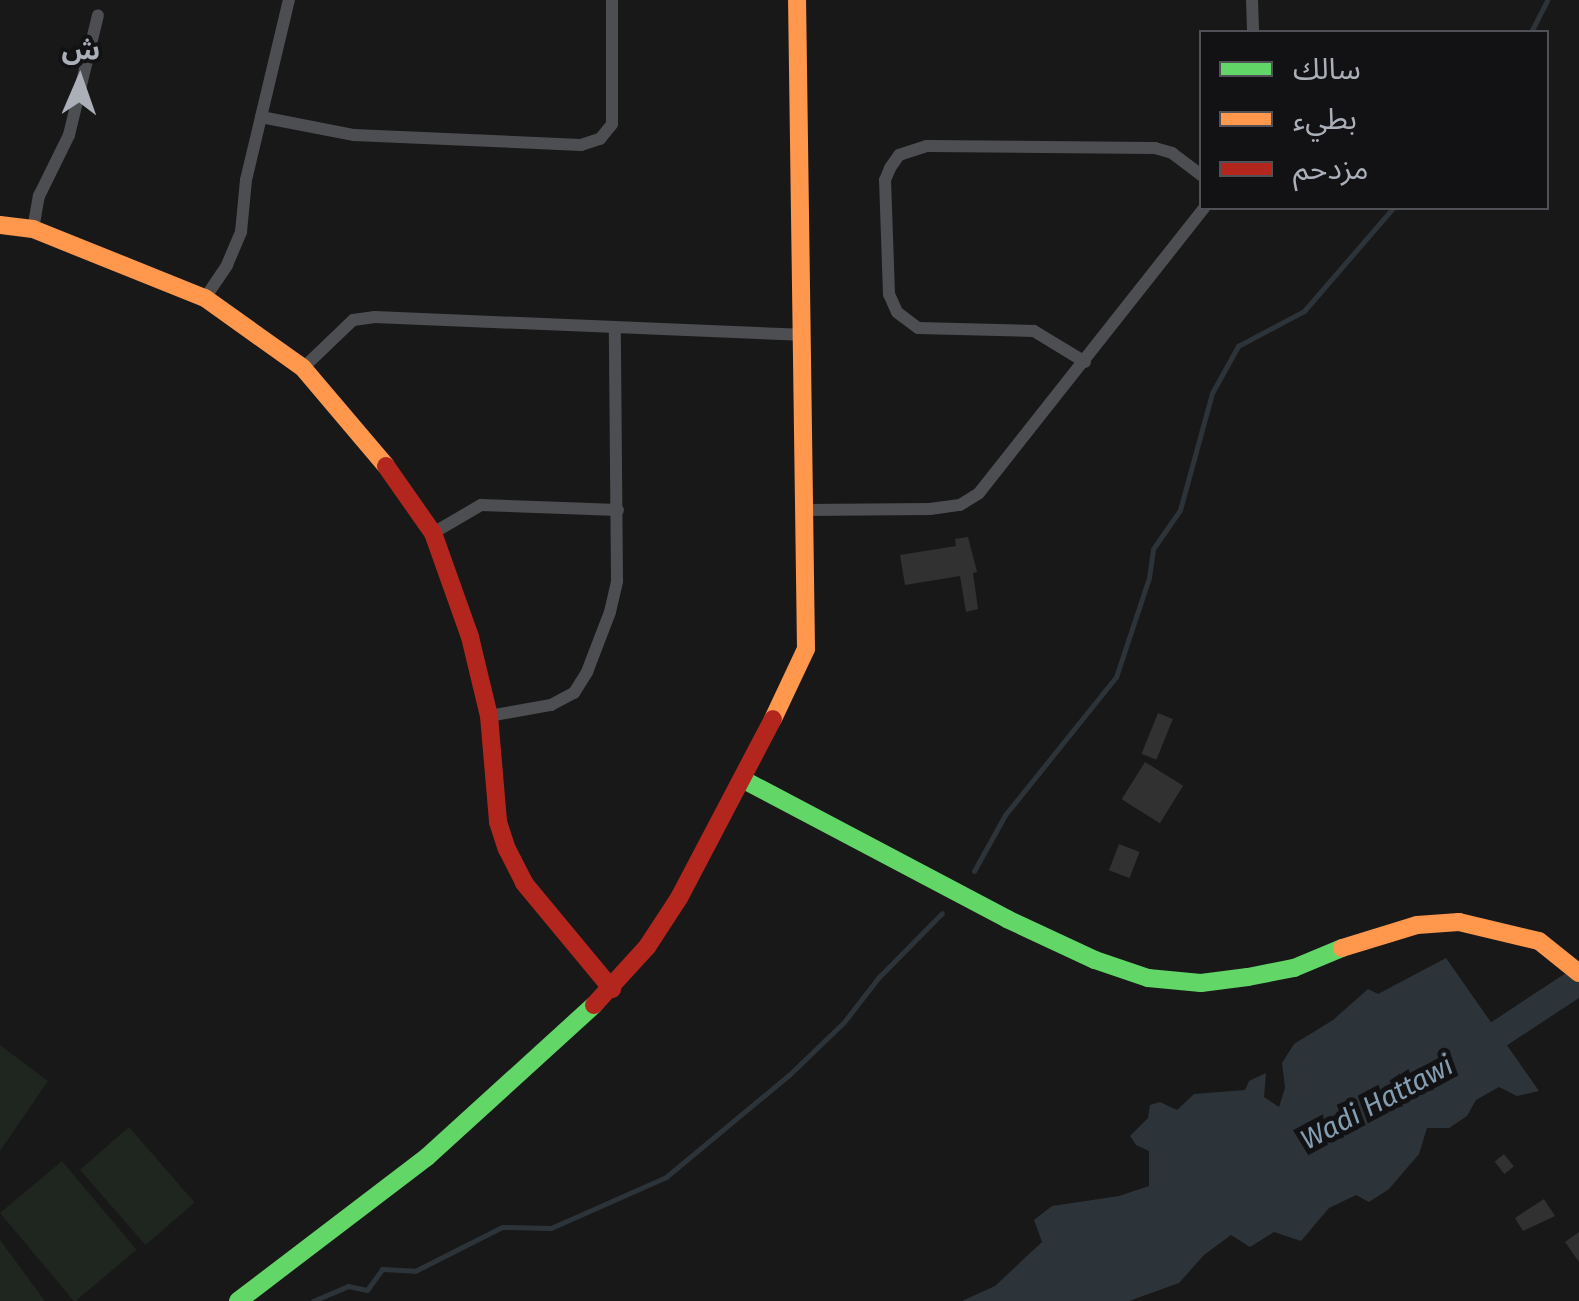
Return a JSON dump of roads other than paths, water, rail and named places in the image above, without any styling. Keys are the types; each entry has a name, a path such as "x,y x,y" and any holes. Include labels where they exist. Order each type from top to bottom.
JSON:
{"street":[{"path":"205,298 227,265 241,232 246,180 288,0"},
{"path":"260,117 354,135 581,145 600,138 612,124 612,0"},
{"path":"238,1301 427,1157 612,989 679,898 798,674 806,649 797,0"},
{"path":"1252,0 1252,30"},
{"path":"34,230 38,196 69,135 98,15"},
{"path":"1085,362 1034,331 918,328 897,312 889,294 885,180 890,168 898,155 927,146 1155,148 1172,153 1199,174"},
{"path":"805,510 960,505 979,493 1202,210"},
{"path":"0,225 34,230 205,298 303,368 368,441 434,533 470,637 489,716 498,822 507,849 524,882 612,989"},
{"path":"303,368 353,320 375,317 802,335"},
{"path":"489,716 552,706 574,693 587,672 617,580 615,329"},
{"path":"434,533 481,505 618,510"},
{"path":"742,779 1008,919 1095,960 1148,978 1201,982 1248,977 1326,957 1369,937 1417,925 1459,922 1539,941 1579,973"}],"water":[{"path":"1446,958 1539,1091 1517,1096 1499,1087 1476,1100 1467,1116 1449,1128 1427,1128 1419,1154 1389,1189 1369,1202 1356,1195 1329,1208 1301,1241 1274,1232 1250,1247 1231,1235 1204,1255 1179,1283 1129,1301 962,1301 995,1286 1042,1242 1034,1220 1052,1206 1119,1196 1149,1186 1149,1151 1136,1145 1130,1136 1148,1118 1150,1105 1160,1102 1177,1110 1194,1094 1245,1090 1249,1081 1266,1073 1264,1097 1279,1107 1285,1088 1282,1063 1294,1044 1333,1020 1368,989 1378,994"}],"waterway":[{"path":"1532,30 1547,0"},
{"path":"974,871 1005,815 1116,677 1149,578 1153,549 1180,510 1212,393 1238,346 1304,311 1391,210"},
{"path":"313,1301 348,1286 367,1290 382,1269 415,1271 502,1227 551,1228 666,1177 789,1075 844,1022 878,978 942,913"},
{"name":"Wadi Hattawi","path":"1470,1053 1579,981"}]}
